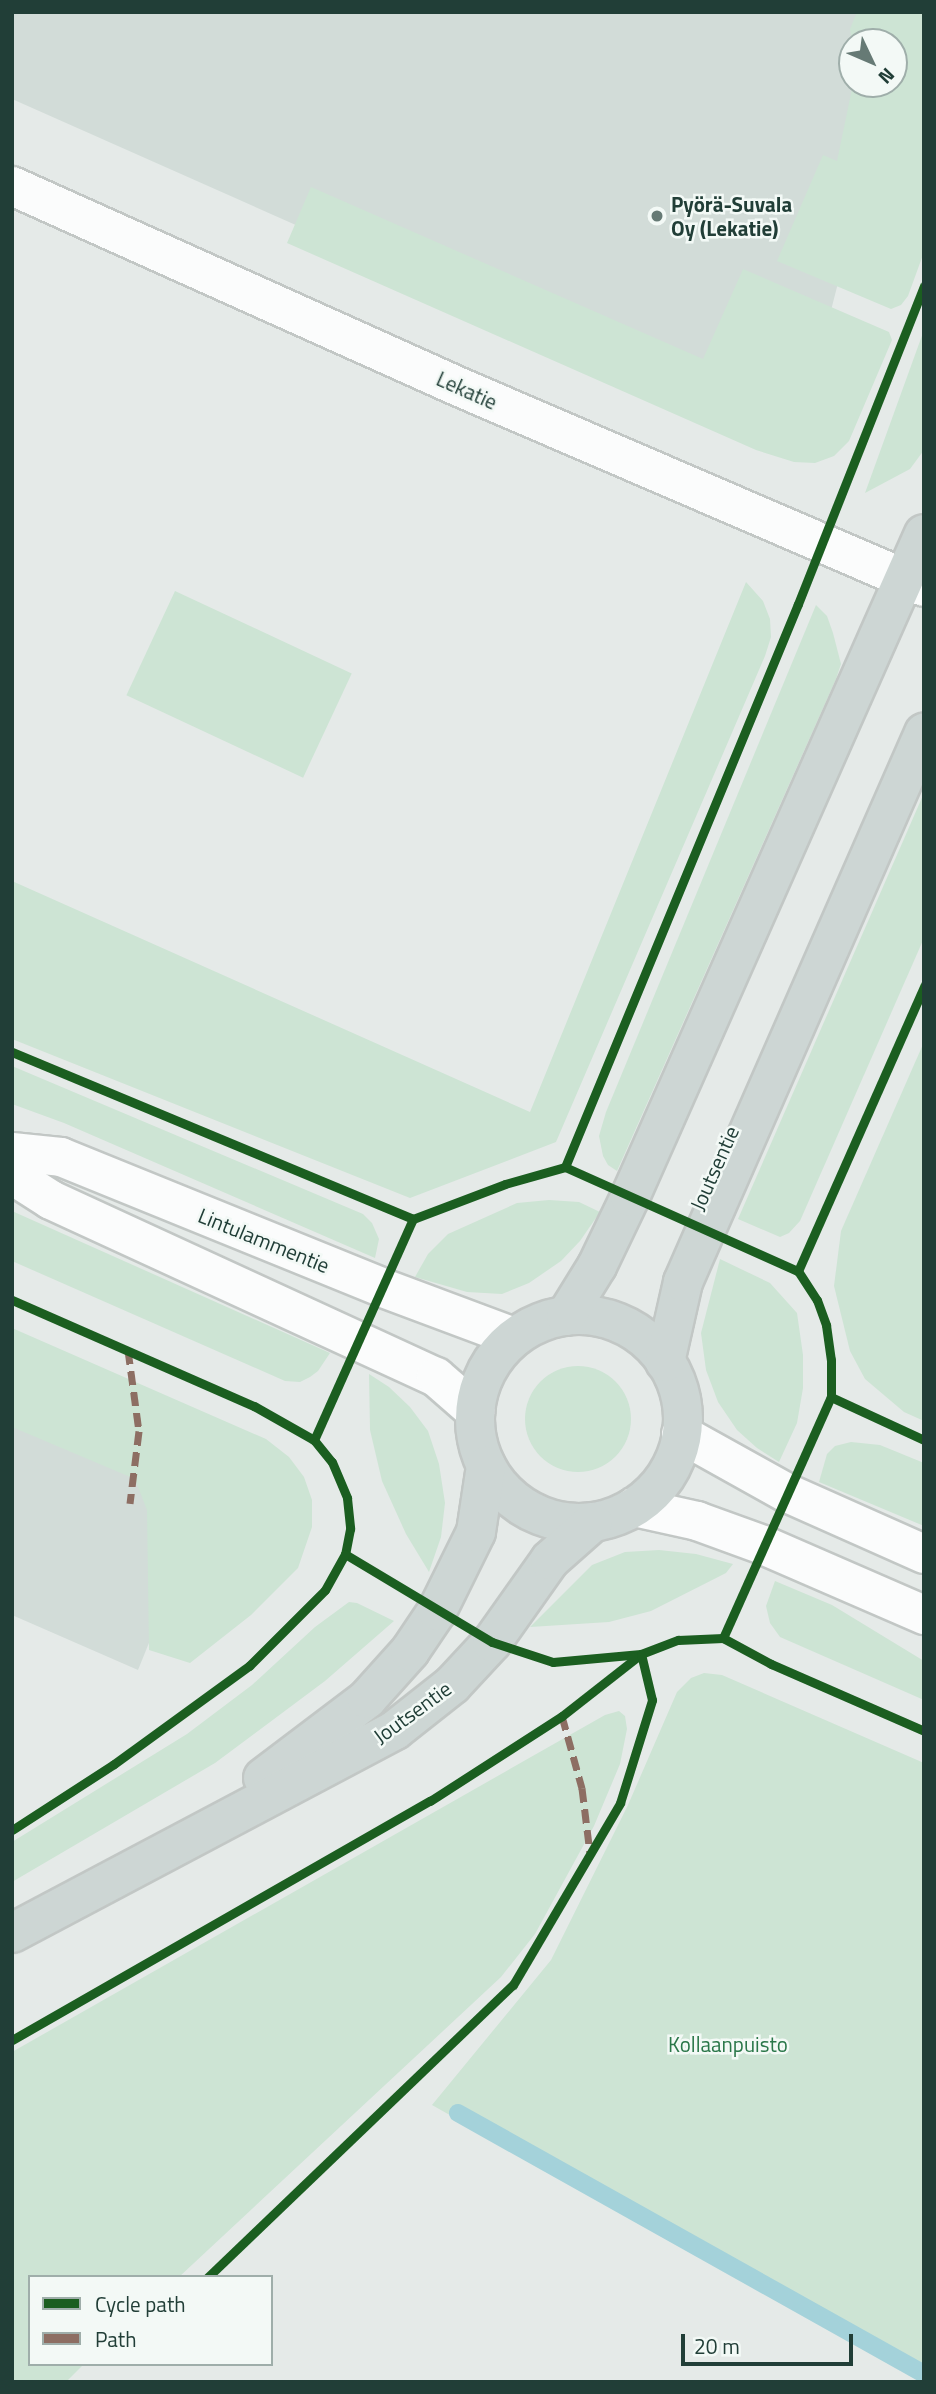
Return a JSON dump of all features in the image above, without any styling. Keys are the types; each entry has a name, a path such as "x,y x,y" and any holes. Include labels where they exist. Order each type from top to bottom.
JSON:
{"main road":[{"path":"566,1316 597,1266 631,1197 914,583 924,534"},
{"name":"Joutsentie","path":"665,1362 683,1282 924,733"},
{"path":"566,1316 602,1318 619,1323 651,1344 665,1362 681,1401 681,1434 676,1457 656,1489 634,1507 593,1522 557,1521 523,1507 502,1489 486,1466 479,1448 475,1411 488,1366 514,1337 546,1321 566,1316"},
{"name":"Joutsentie","path":"181,1841 367,1699 410,1651 437,1611 476,1532 486,1466"},
{"name":"Joutsentie","path":"12,1933 181,1841 395,1730 452,1685 492,1642 550,1560 593,1522"}],"street":[{"name":"Lekatie","path":"12,186 457,386 914,583"},
{"name":"Lintulammentie","path":"12,1152 61,1157 383,1288 514,1337"},
{"path":"12,1175 51,1200 436,1377 475,1411"},
{"path":"681,1434 787,1493 924,1554"},
{"path":"634,1507 719,1529 924,1615"}],"shaded area":[{"path":"12,12 907,12 900,28 838,28 838,98 885,98 796,447 12,99"},
{"path":"12,1336 158,1495 155,1628 138,1670 12,1615"}],"green space":[{"path":"857,12 924,12 924,252 908,296 901,305 891,309 777,261 823,155 837,161 850,98 908,98 908,28 850,28"},
{"path":"311,187 703,359 743,269 889,332 892,340 849,441 834,456 815,463 794,462 756,450 287,243"},
{"path":"924,330 924,450 910,469 865,493"},
{"path":"746,582 763,601 770,619 771,637 765,656 556,1142 410,1198 12,1039 12,881 530,1112"},
{"path":"175,591 352,673 303,778 126,695"},
{"path":"816,605 827,616 833,633 841,664 836,679 617,1171 608,1165 603,1156 599,1136 606,1112"},
{"path":"924,793 924,938 800,1221 789,1233 780,1237 738,1219"},
{"path":"924,1042 924,1421 904,1412 865,1379 850,1351 834,1286 841,1231"},
{"path":"12,1066 363,1214 372,1223 379,1239 375,1258 64,1123 12,1104"},
{"path":"549,1200 579,1202 600,1212 580,1241 561,1261 529,1283 502,1294 467,1292 415,1277 428,1254 448,1234 517,1203"},
{"path":"12,1211 330,1353 318,1371 310,1377 300,1382 285,1381 12,1261"},
{"path":"720,1259 770,1283 797,1313 803,1355 803,1388 797,1423 779,1462 757,1448 737,1430 718,1402 706,1370 701,1333"},
{"path":"12,1328 266,1439 289,1457 304,1477 312,1500 312,1527 298,1568 251,1615 190,1663 149,1650 147,1510 135,1479 12,1427"},
{"path":"578,1366 598,1370 616,1381 627,1399 631,1419 627,1439 616,1457 598,1468 578,1472 558,1468 540,1457 529,1439 525,1419 529,1399 540,1381 558,1370"},
{"path":"369,1374 389,1387 410,1407 428,1431 439,1464 445,1503 441,1537 429,1572 406,1534 382,1481 370,1430"},
{"path":"851,1442 880,1445 924,1463 924,1526 819,1482 827,1454 835,1446"},
{"path":"659,1550 696,1554 733,1564 726,1573 651,1611 609,1622 530,1627 592,1565 625,1552"},
{"path":"775,1581 832,1605 924,1661 924,1700 780,1637 770,1623 766,1606"},
{"path":"349,1602 357,1603 394,1621 325,1681 215,1763 12,1882 12,1842 187,1734 252,1685 315,1627"},
{"name":"Kollaanpuisto","path":"704,1673 722,1675 924,1763 924,2382 432,2105 551,1960 628,1805 677,1692 691,1678"},
{"path":"619,1711 625,1716 627,1729 620,1764 594,1826 535,1934 501,1977 181,2275 28,2275 28,2366 82,2366 66,2382 12,2382 12,2052 605,1715"}],"waterway":[{"path":"458,2113 924,2374"}],"marked path":[{"path":"128,1350 139,1431 130,1503"},
{"path":"562,1716 582,1788 590,1853"}],"cycle path":[{"path":"565,1167 798,604 924,286"},
{"path":"798,1271 924,986"},
{"path":"12,1052 413,1219 505,1184 565,1167 798,1271 817,1300 826,1325 831,1360 831,1397 924,1440"},
{"path":"314,1440 413,1219"},
{"path":"12,1300 254,1406 314,1440 332,1462 347,1498 350,1529 345,1554 492,1642 553,1662 641,1654 678,1640 723,1638 771,1664 924,1731"},
{"path":"723,1638 831,1397"},
{"path":"12,1830 114,1764 249,1666 325,1590 345,1554"},
{"path":"12,2040 430,1801 562,1716 641,1654"},
{"path":"210,2275 513,1985 620,1803 652,1700 641,1654"}],"place":[{"name":"Pyörä-Suvala Oy (Lekatie)","path":"657,216"}]}
